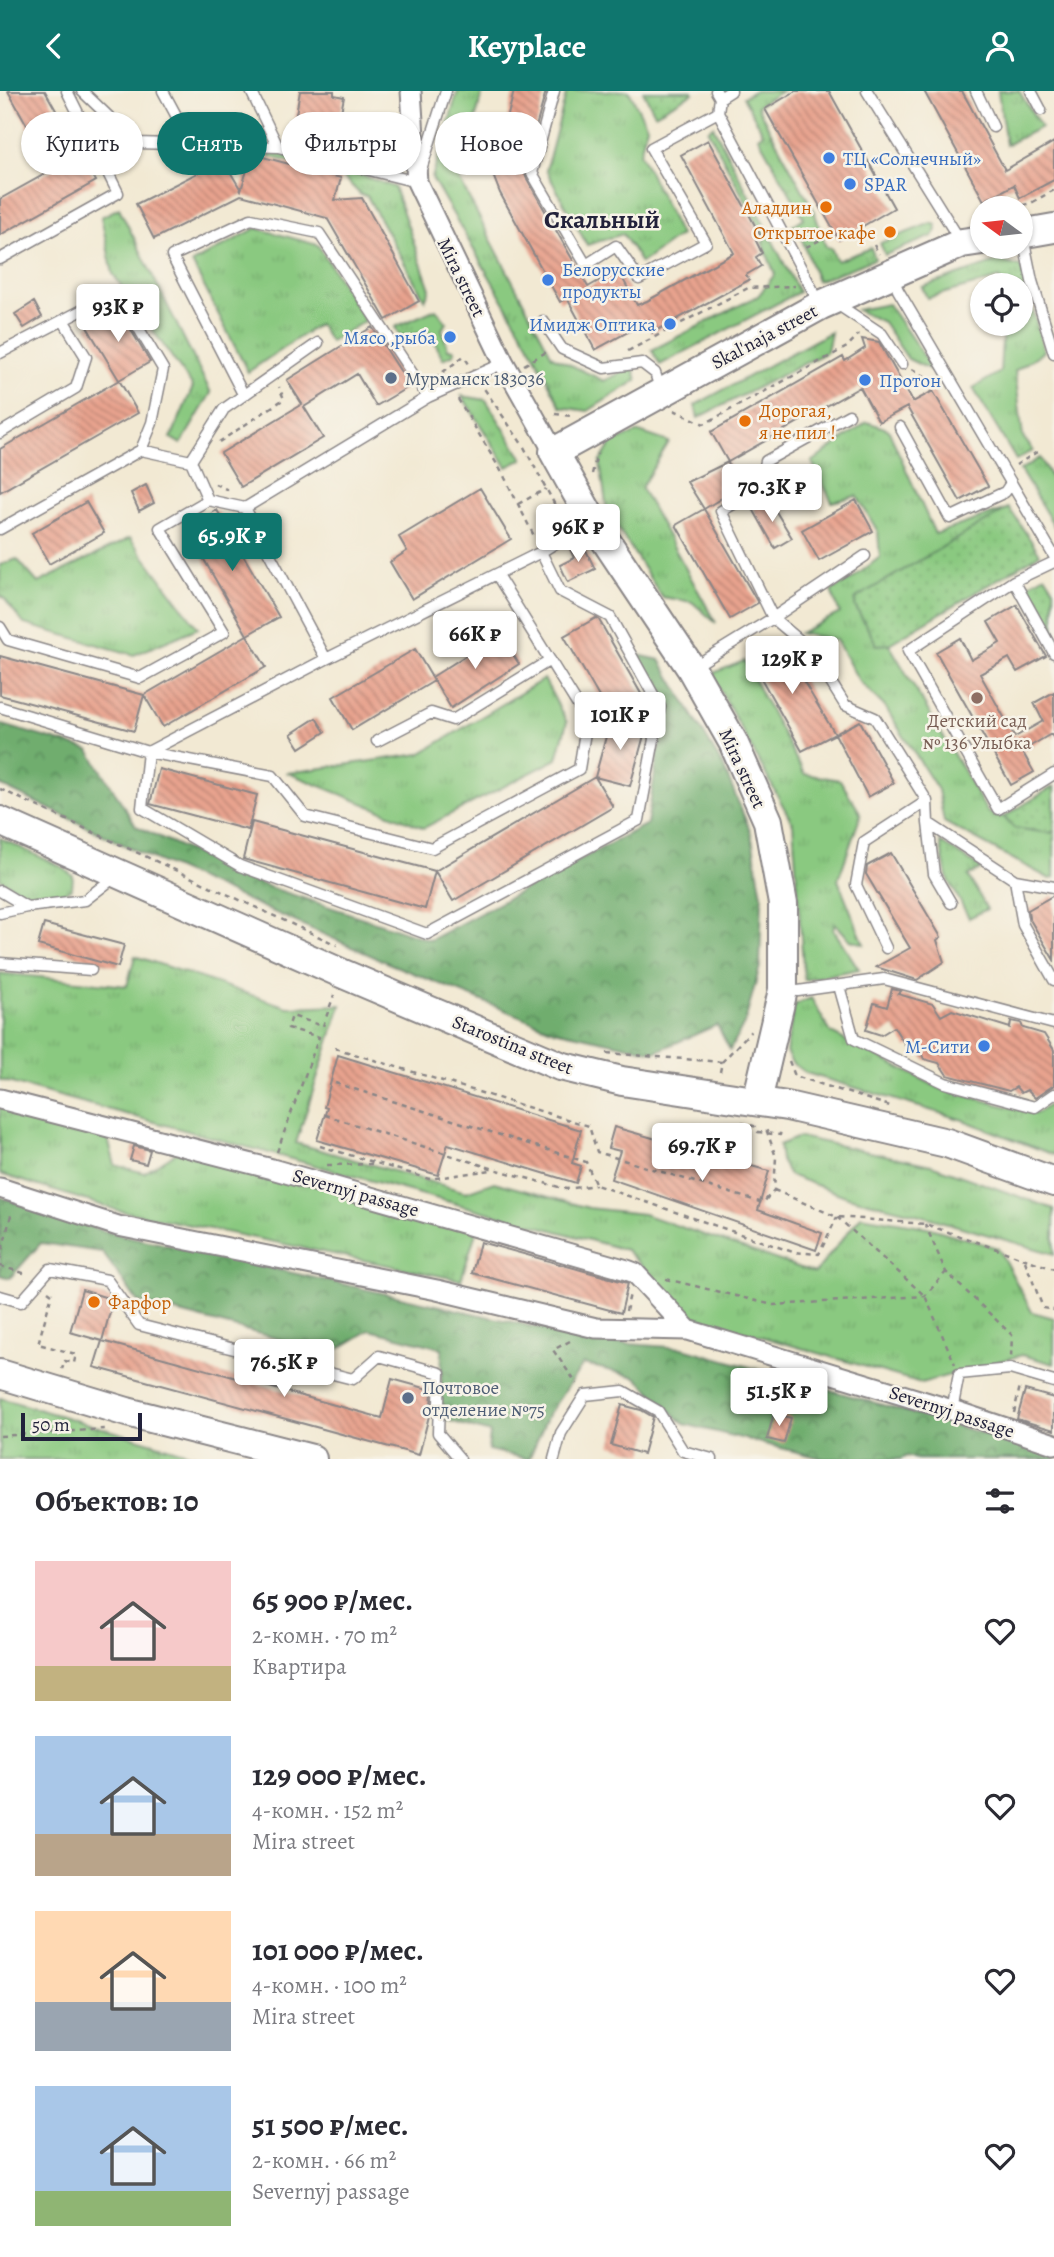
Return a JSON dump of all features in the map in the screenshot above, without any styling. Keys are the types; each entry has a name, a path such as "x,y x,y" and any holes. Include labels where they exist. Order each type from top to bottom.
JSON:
{"street":[{"name":"Mira street","path":"411,91 417,182 503,363 554,451 589,523 691,668 733,742 768,821 783,904 783,990 757,1101"},
{"path":"1033,226 1054,228"},
{"name":"Skal'naja street","path":"554,451 665,400 820,297 892,274 970,242"},
{"name":"Starostina street","path":"0,821 341,973 560,1066 622,1081 787,1106 947,1143 1054,1182"},
{"name":"Severnyj passage","path":"0,1099 307,1178 627,1270 635,1273 688,1330"},
{"name":"Severnyj passage","path":"8,1191 118,1226 437,1290 596,1328 688,1330 952,1410 1054,1444"},
{"path":"0,1374 116,1409 312,1459"}],"lane":[{"path":"0,259 118,193 67,91"},
{"path":"82,91 136,143 157,144"},
{"path":"163,91 174,112"},
{"path":"251,91 278,148"},
{"path":"267,148 417,182 446,91"},
{"path":"554,91 532,173 586,265 616,246 639,279 706,243 651,148 718,112"},
{"path":"731,91 718,94 718,112 820,297 882,334 902,364"},
{"path":"867,91 970,238"},
{"path":"975,91 993,127"},
{"path":"1031,91 1041,110"},
{"path":"243,394 172,256 251,219 319,233 426,393"},
{"path":"1026,259 1054,353"},
{"path":"892,274 898,290 1054,556"},
{"path":"0,353 117,292 163,369 152,423 141,450 0,529"},
{"path":"0,433 76,388 86,357 63,320"},
{"path":"543,321 562,349 604,369 642,363 655,373 665,400"},
{"path":"191,461 224,409 318,343"},
{"path":"0,627 8,640 140,678 224,632 160,528 208,500 245,508 426,393 451,387 503,363"},
{"path":"849,415 766,461 760,489 721,511 773,618 810,649 845,705 875,717 927,801 934,874 951,903"},
{"path":"900,427 950,518 1005,492 1011,483"},
{"path":"141,450 191,461"},
{"path":"191,461 208,500"},
{"path":"245,508 326,659"},
{"path":"148,752 326,659 497,575 589,523"},
{"path":"148,752 142,808 240,866 427,934 639,820 660,707 610,617 560,591 541,552"},
{"path":"691,668 773,618 865,556"},
{"path":"1054,562 1014,581 908,651 998,809 1054,774"},
{"path":"0,708 148,752 273,776 305,816 432,848 579,769 587,720 497,575"},
{"path":"1014,581 1054,653"},
{"path":"377,741 431,713 453,720 550,660"},
{"path":"886,948 856,885 864,842 927,801"},
{"path":"929,823 1015,880 1054,887"},
{"path":"0,913 85,900 118,874"},
{"path":"1015,880 1023,925 1054,980"},
{"path":"0,891 27,907"},
{"path":"0,964 91,970"},
{"path":"783,990 798,991 884,979 1054,1024"},
{"path":"839,986 854,1039 945,1083 1035,1107 1054,1094"},
{"path":"0,1296 21,1302 50,1269 107,1280 139,1325 353,1379 379,1356 440,1373 438,1433 460,1459"},
{"path":"952,1410 959,1374 1010,1369 1054,1382"},
{"path":"554,1459 561,1433 585,1395 623,1391 658,1411 683,1451 712,1459"}],"path":[{"path":"1033,202 1054,190"},
{"path":"798,251 828,236"},
{"path":"621,355 748,288 820,297"},
{"path":"532,361 559,345"},
{"path":"665,400 704,424 847,347"},
{"path":"426,393 464,356 524,447 564,522"},
{"path":"902,364 933,381"},
{"path":"215,445 284,399 278,384"},
{"path":"451,387 504,476 534,536 564,522 589,523"},
{"path":"555,414 582,418"},
{"path":"1013,467 1037,452"},
{"path":"215,484 233,492"},
{"path":"518,504 546,488"},
{"path":"0,789 341,947"},
{"path":"279,1149 319,1038 289,1028 292,1016 323,1026 331,1000"},
{"path":"604,1053 722,1062 756,1025"},
{"path":"335,1048 589,1126 597,1152 763,1203 775,1190 776,1157 757,1101"},
{"path":"335,1083 586,1162 596,1185"},
{"path":"325,1115 566,1189 596,1185 793,1252 819,1254 837,1217"},
{"path":"320,1146 429,1179 494,1169"},
{"path":"307,1178 314,1165 379,1164"},
{"path":"775,1190 837,1217 925,1296 959,1374"},
{"path":"0,1259 8,1191"},
{"path":"837,1217 925,1224 1054,1269"},
{"path":"925,1224 946,1272 1012,1335 1010,1369 1021,1387 1011,1423"},
{"path":"1026,1261 1043,1308 1054,1310"},
{"path":"0,1266 23,1272"},
{"path":"667,1279 773,1304 925,1296 946,1272"},
{"path":"39,1281 52,1294 38,1344 76,1354 74,1363 65,1361 62,1370"},
{"path":"626,1310 630,1294"},
{"path":"585,1395 554,1350 596,1328"},
{"path":"0,1436 105,1429"}],"green space":[{"path":"458,91 483,91 477,112 452,112"},
{"path":"567,91 629,91 647,126 640,153 680,235 641,263 623,234 587,245 547,172"},
{"path":"643,91 692,91 693,93 655,114"},
{"path":"754,91 782,91 757,106 814,211 826,247 831,248 837,261 871,248 875,259 817,281 801,237 796,237 792,226 804,218 758,137 763,133 743,97"},
{"path":"998,91 1019,91 1041,127 1006,145"},
{"path":"713,126 799,292 660,365 652,350 758,296 775,274 762,242 765,238 708,130"},
{"path":"267,151 281,152 281,159 267,156"},
{"path":"435,168 435,175 460,175 459,179 552,356 604,381 633,367 637,380 588,411 561,407 531,348 432,178"},
{"path":"341,175 361,175 394,187 430,289 425,300 367,196 361,195"},
{"path":"119,208 211,393 181,444 171,438 193,387 113,274 101,217"},
{"path":"931,223 936,225 937,230 933,236 885,255 880,243"},
{"path":"256,228 318,245 365,321 330,342 319,324 248,372 192,263"},
{"path":"999,261 1021,267 1023,273 970,273 970,286 927,298 922,287"},
{"path":"888,304 935,372 908,359 883,322 857,310"},
{"path":"436,309 447,323 442,329 448,349 455,350 454,354 443,359 430,332 400,336 395,327"},
{"path":"1033,311 1044,351 1015,371 1023,437 1033,450 1016,460 973,388 1000,372 1002,336 1033,336"},
{"path":"831,332 827,352 698,418 695,405"},
{"path":"462,396 486,400 523,459 507,467"},
{"path":"867,422 888,429 935,534 1009,508 856,598 855,606 877,644 889,644 988,813 1004,817 1014,828 1050,833 1054,831 1054,878 1050,879 944,822 938,790 885,707 859,681 836,640 800,633 840,613 831,591 852,579 880,557 878,532 857,496 832,502 812,462"},
{"path":"639,432 669,442 641,488 716,623 692,602 662,597 607,511 600,462 612,442"},
{"path":"1040,458 1054,483 1054,526 1020,470"},
{"path":"1009,508 1040,554 889,644 877,645 855,606 856,598"},
{"path":"130,538 198,628 134,655 24,624 0,596 0,565 17,559 38,583"},
{"path":"1045,575 1054,589 1054,642 1022,588"},
{"path":"638,655 660,660 724,768 751,833 762,895 760,966 745,1022 730,1050 717,1025 655,1052 554,1030 388,963 143,854 0,785 0,724 89,750 136,826 263,885 430,940 647,824 666,703"},
{"path":"744,661 804,774 840,780 861,814 838,880 864,944 850,940 835,923 833,929 859,969 804,980 793,824 711,674"},
{"path":"544,679 567,722 557,759 424,828 288,773 420,754"},
{"path":"1054,786 1054,831 1050,833 1014,828 1004,817"},
{"path":"0,838 62,867 73,876 72,888 63,893 31,897 0,879"},
{"path":"940,842 982,869 968,876 987,909 969,918 947,877"},
{"path":"135,956 287,1007 341,1005 296,1143 466,1192 494,1182 589,1208 643,1214 815,1273 861,1216 927,1227 998,1248 1032,1312 1054,1318 1054,1364 1022,1355 921,1383 691,1316 626,1250 0,1080 0,973 127,986"},
{"path":"811,998 831,1033 941,1089 1035,1114 1054,1102 1054,1155 963,1120 806,1073 792,1063 786,1052 794,1005"},
{"path":"0,1104 105,1128 115,1165 144,1173 182,1149 477,1229 461,1280 117,1210 0,1174"},
{"path":"799,1137 931,1165 1054,1209 1054,1254 848,1197 789,1175 781,1161 779,1145"},
{"path":"0,1197 100,1230 602,1342 683,1348 1054,1454 1054,1459 917,1459 907,1456 900,1459 825,1459 684,1424 636,1377 583,1364 548,1415 529,1459 488,1450 490,1433 440,1418 442,1348 370,1330 332,1353 138,1302 102,1252 41,1243 10,1278 0,1275"},
{"path":"0,1398 208,1459 0,1459"}],"building":[{"path":"8,91 45,91 57,112 21,112 21,114"},
{"path":"300,91 334,91 334,95 344,97 341,112 296,112"},
{"path":"514,91 546,91 540,112 509,112"},
{"name":"ТЦ «Солнечный»","path":"796,91 829,91 894,208 839,240 765,109"},
{"path":"924,91 962,91 1005,170 1054,142 1054,180 1024,196 1019,196 1014,185 993,196 981,196"},
{"path":"708,140 762,238 756,241 762,253 756,257 761,266 746,275 749,280 652,333 646,322 595,350 567,298 560,302 500,193 493,175 525,175 588,287 618,270 637,305 734,253 681,155"},
{"path":"267,158 281,162 281,175 330,175 341,178 335,200 362,198 419,301 386,320 327,218 241,195 154,239 136,204 193,175 232,175 241,190 246,175 267,175"},
{"path":"43,175 93,175 96,181 0,235 0,199"},
{"path":"34,302 42,317 24,328 15,314"},
{"path":"118,308 150,362 119,380 87,327"},
{"path":"372,327 410,386 376,406 357,374 304,407 323,438 241,487 221,453 302,404 287,380"},
{"path":"862,339 879,342 913,402 933,391 988,486 960,501 907,407 879,422 860,387 728,462 711,432 843,357 845,361 865,348"},
{"path":"119,380 138,413 0,492 0,449"},
{"path":"728,462 735,490 704,509 687,482"},
{"path":"146,485 154,503 139,511 131,493"},
{"path":"480,488 511,539 412,599 390,562 407,551 399,537"},
{"path":"769,500 792,538 775,548 753,509"},
{"path":"856,500 873,531 819,561 802,530"},
{"path":"86,502 104,533 49,564 32,533"},
{"path":"704,509 758,603 730,619 676,525"},
{"path":"217,510 279,617 247,635 186,528"},
{"path":"582,542 595,569 568,582 560,565 574,558 570,549"},
{"name":"Детский сад № 136 Улыбка","path":"1017,605 1046,656 1017,672 1009,658 980,674 1015,737 1043,721 1034,703 1054,692 1054,739 1051,734 1022,751 1034,772 1011,785 936,652 960,638 971,660 1000,643 988,622"},
{"path":"596,618 644,699 611,718 564,636"},
{"path":"500,634 519,664 451,708 432,677"},
{"path":"247,635 266,667 163,727 144,695"},
{"path":"779,640 835,734 802,751 749,657"},
{"path":"415,649 434,681 352,730 333,697"},
{"path":"0,656 144,695 134,731 0,695"},
{"path":"316,718 325,732 300,748 291,734"},
{"path":"611,718 646,728 630,786 595,777"},
{"path":"860,721 894,783 868,797 835,734"},
{"path":"159,769 257,795 248,830 150,804"},
{"path":"595,777 613,807 453,901 435,871"},
{"path":"252,822 435,871 425,909 243,859"},
{"path":"891,853 941,937 937,940 944,962 917,980 876,967 910,948 866,874 867,866"},
{"path":"1054,895 1054,960 1029,918 1028,910"},
{"path":"44,924 124,945 118,967 38,945"},
{"name":"М-Сити","path":"892,989 901,991 898,994 933,1004 941,1016 952,1010 1010,1028 1011,1021 1021,1023 1023,1028 1044,1034 1054,1050 1054,1085 1035,1098 1027,1090 1021,1093 1016,1087 1009,1091 947,1075 939,1063 924,1059 916,1043 907,1048 894,1027 881,1035 866,1030 874,1003 887,1007"},
{"path":"338,1055 581,1130 572,1163 581,1166 576,1183 448,1144 438,1175 317,1140"},
{"path":"614,1127 769,1171 758,1210 822,1233 816,1250 611,1179 620,1151 608,1148"},
{"path":"134,1146 150,1150 146,1164 130,1160"},
{"path":"480,1242 628,1283 621,1313 472,1273"},
{"path":"82,1290 113,1301 102,1341 70,1332"},
{"path":"102,1341 382,1418 392,1379 432,1390 431,1408 419,1455 94,1367"},
{"path":"1025,1390 1054,1398 1054,1430 1017,1419"},
{"path":"622,1405 641,1410 653,1417 643,1454 611,1445"},
{"path":"774,1413 791,1418 784,1443 767,1439"}],"place":[{"name":"ТЦ «Солнечный»","path":"829,158"},
{"name":"SPAR","path":"850,184"},
{"name":"Аладдин","path":"826,207"},
{"name":"Открытое кафе","path":"890,232"},
{"name":"Белорусские продукты","path":"548,280"},
{"name":"Имидж Оптика","path":"670,324"},
{"name":"Мясо ,рыба","path":"450,337"},
{"name":"Мурманск 183036","path":"391,378"},
{"name":"Протон","path":"865,380"},
{"name":"Дорогая, я не пил !","path":"745,421"},
{"name":"Детский сад № 136 Улыбка","path":"977,698"},
{"name":"М-Сити","path":"984,1046"},
{"name":"Фарфор","path":"94,1302"},
{"name":"Почтовое отделение №75","path":"408,1398"}],"district":[{"name":"Скальный","path":"602,219"}]}
